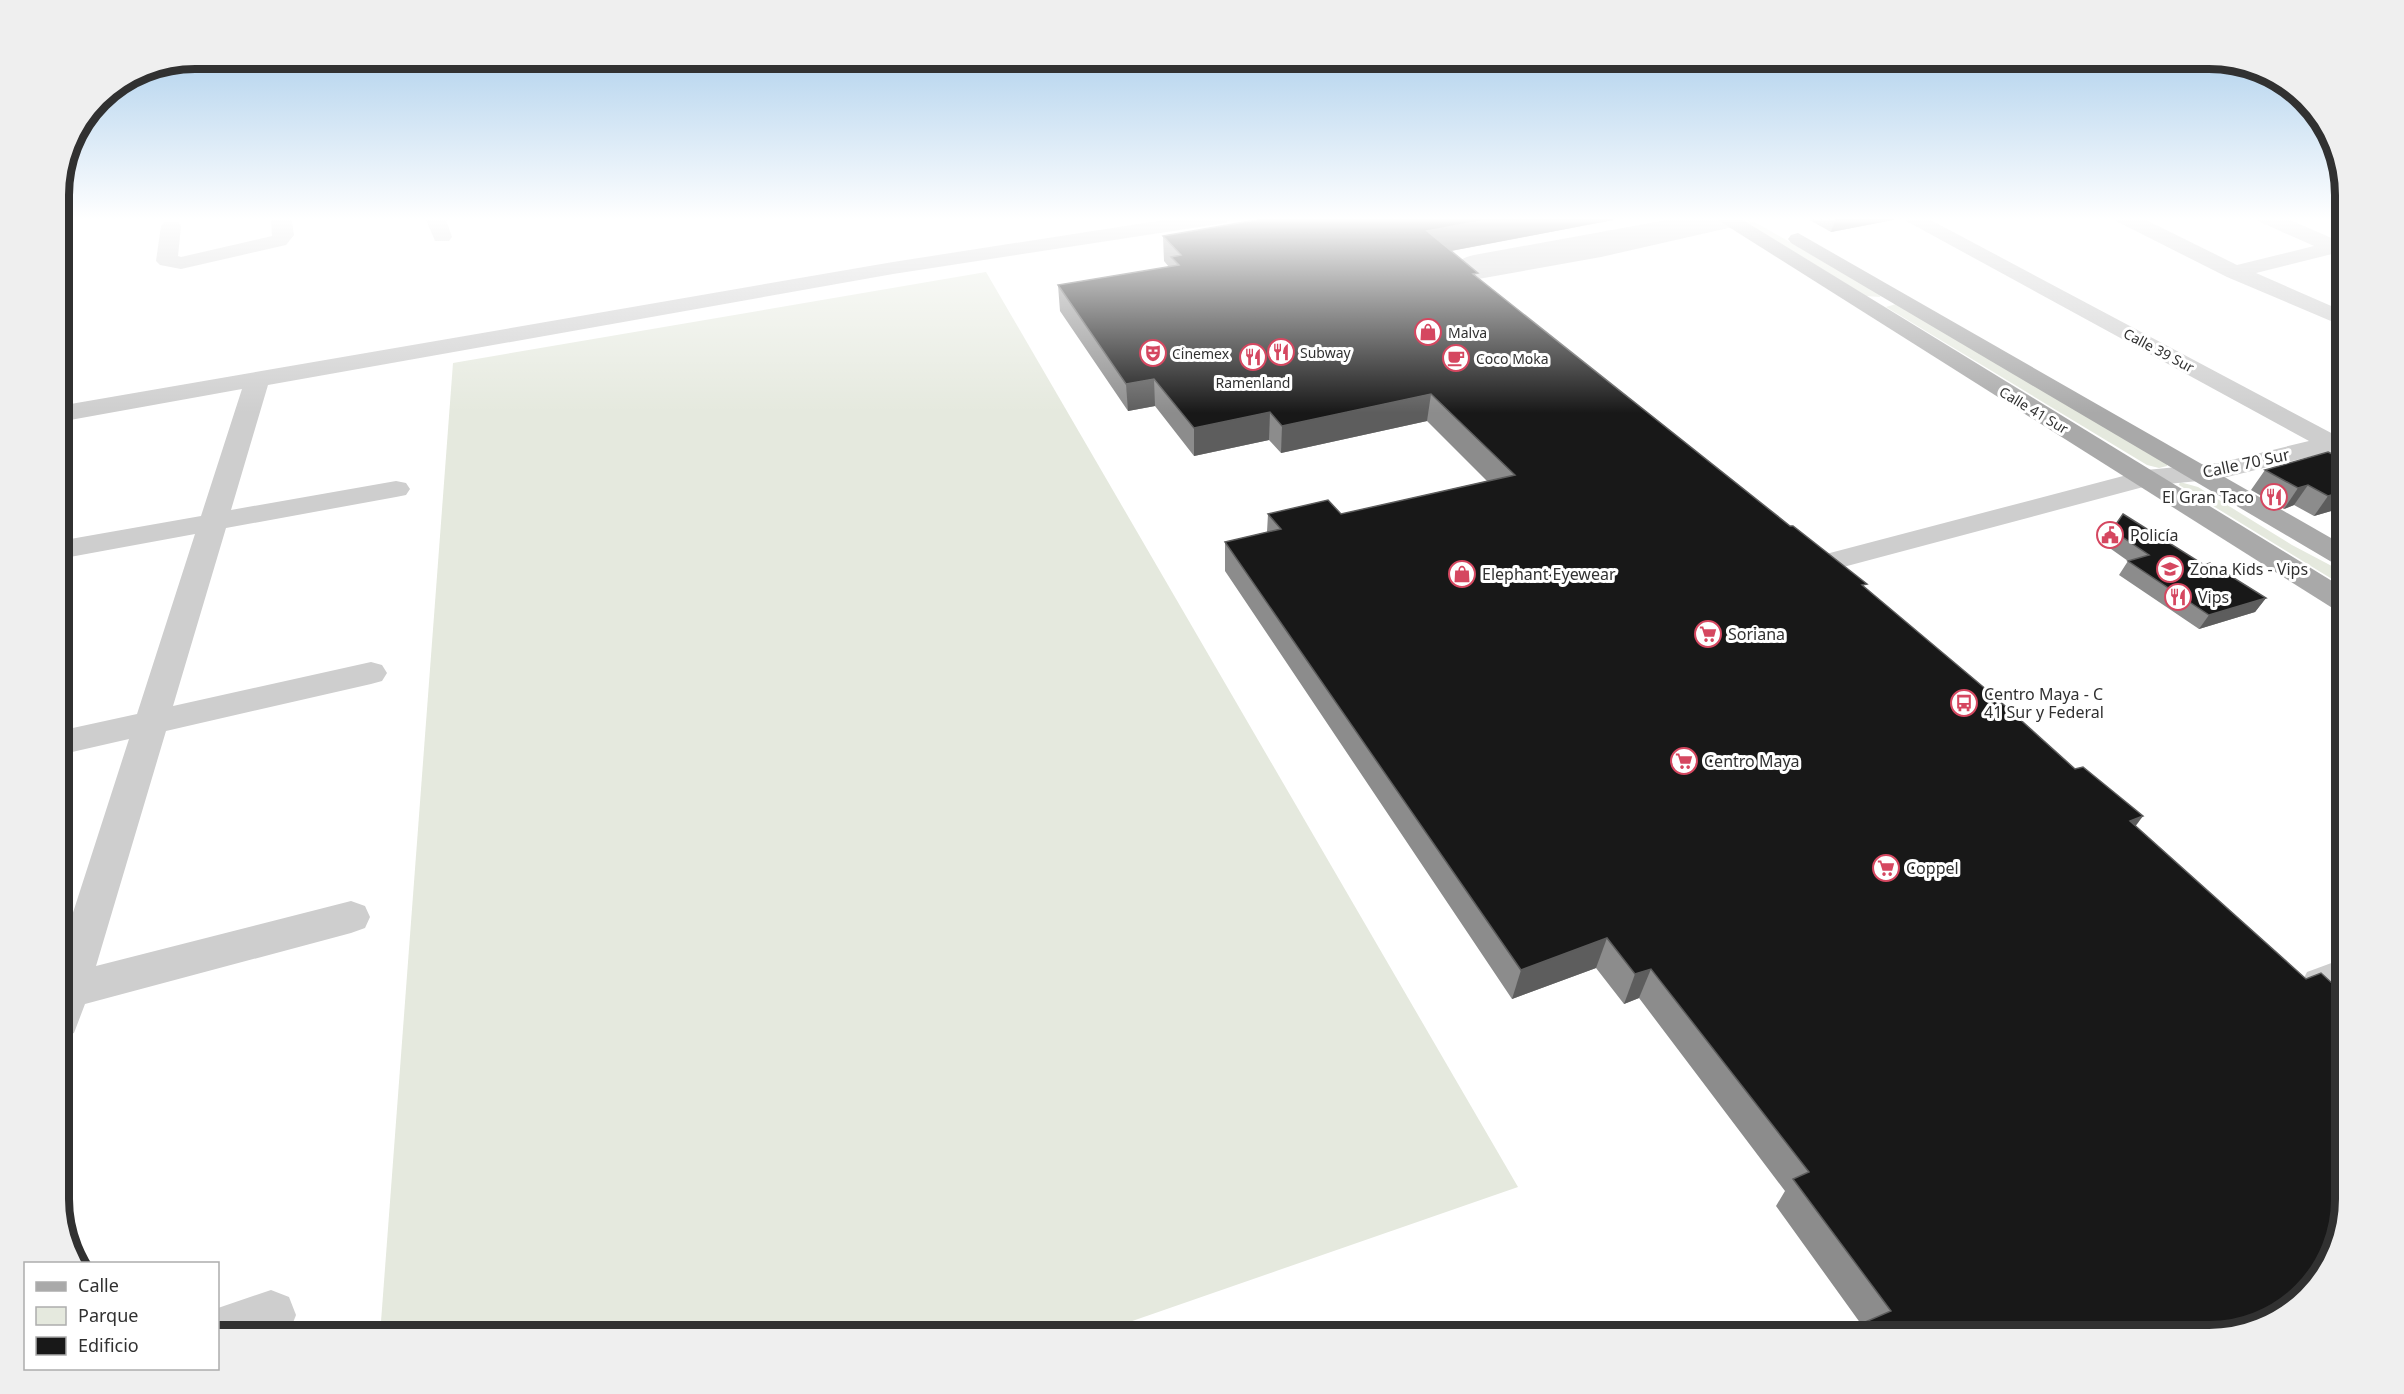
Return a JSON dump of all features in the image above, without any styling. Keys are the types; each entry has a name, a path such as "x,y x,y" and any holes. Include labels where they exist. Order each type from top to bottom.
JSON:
{"main road":[{"name":"Calle 41 Sur","path":"1826,282 2335,596"},
{"name":"Calle 41 Sur","path":"1875,282 2335,552"},
{"path":"1861,304 1900,297"}],"street":[{"path":"69,412 814,282"},
{"name":"Calle 39 Sur","path":"2031,282 2335,442"},
{"path":"2258,282 2335,316"},
{"path":"69,979 257,381"},
{"name":"Calle 70 Sur","path":"1995,527 2146,478 2219,471 2335,446"},
{"path":"69,548 396,489"},
{"path":"1816,565 1995,527 2171,494"},
{"path":"1839,584 1995,527"},
{"path":"69,741 371,673"},
{"path":"69,999 351,917"},
{"path":"242,1325 271,1315"}],"green space":[{"path":"927,282 992,282 1518,1187 1121,1325 381,1325 453,363"},
{"path":"1843,282 1860,282 1881,294 1880,297 1866,296"},
{"path":"1896,304 2167,463 2167,466 2159,468 2147,465 1886,307"},
{"path":"2180,482 2198,487 2292,545 2335,568 2335,581 2179,485"}],"building":[{"name":"Centro Maya","path":"1076,282 1483,282 1790,526 1793,526 1867,584 1862,585 1994,696 2075,769 2083,767 2143,816 2130,821 2306,979 2321,973 2335,986 2334,1216 2325,1247 2309,1276 2286,1299 2272,1308 2242,1321 2226,1324 1858,1325 1891,1311 1793,1179 1809,1172 1651,969 1635,974 1607,938 1521,970 1225,542 1281,529 1268,514 1328,500 1341,514 1515,475 1431,394 1282,426 1270,412 1194,428 1154,379 1126,384 1058,285"},
{"path":"2328,452 2335,455 2335,494 2328,496 2308,485 2298,488 2265,470"},
{"path":"2123,514 2204,565 2210,563 2266,598 2209,615 2128,561 2149,555 2112,530"}],"place":[{"name":"Malva","path":"1428,332"},
{"name":"Subway","path":"1281,352"},
{"name":"Cinemex","path":"1153,353"},
{"name":"Ramenland","path":"1253,357"},
{"name":"Coco Moka","path":"1456,358"},
{"name":"El Gran Taco","path":"2274,497"},
{"name":"Policía","path":"2110,535"},
{"name":"Zona Kids - Vips","path":"2170,569"},
{"name":"Elephant Eyewear","path":"1462,574"},
{"name":"Vips","path":"2178,597"},
{"name":"Soriana","path":"1708,634"},
{"name":"Centro Maya - C 41 Sur y Federal","path":"1964,703"},
{"name":"Centro Maya","path":"1684,761"},
{"name":"Coppel","path":"1886,868"}]}
